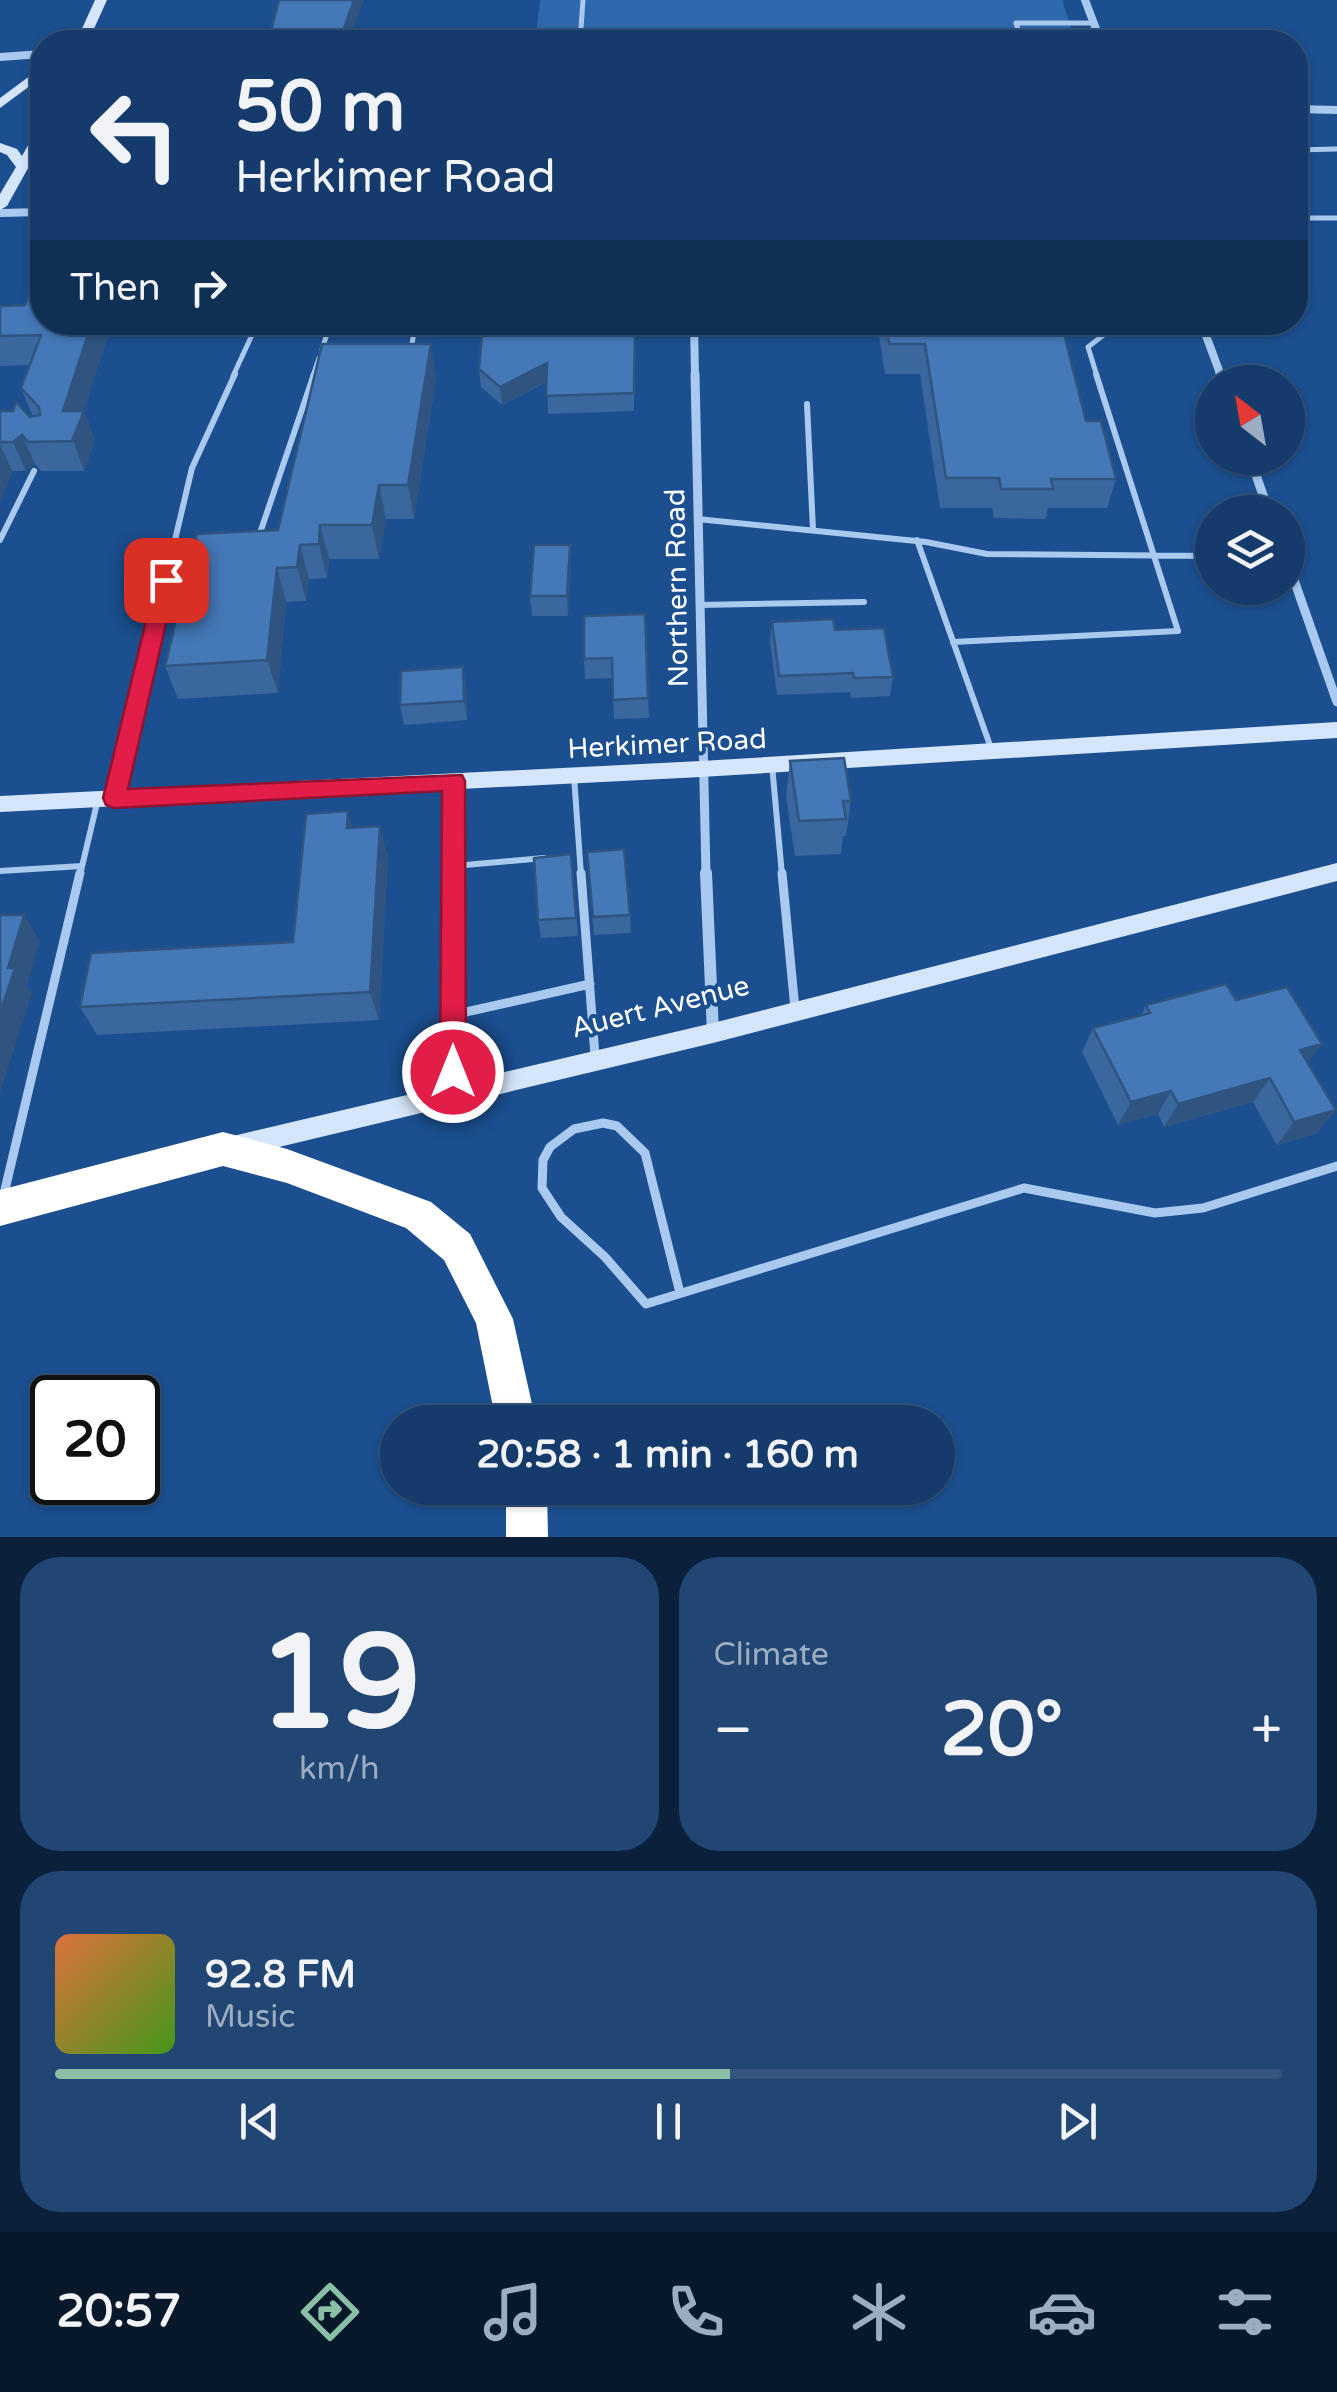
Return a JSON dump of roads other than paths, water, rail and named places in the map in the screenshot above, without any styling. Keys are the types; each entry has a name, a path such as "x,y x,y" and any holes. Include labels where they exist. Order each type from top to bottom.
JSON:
{"highway":[{"name":"Auert Avenue","path":"0,1208 223,1149"},
{"path":"223,1149 287,1166 418,1215 457,1247 494,1319 512,1405"},
{"path":"526,1505 527,1537"}],"main road":[{"path":"87,30 101,0"},
{"path":"85,30 88,27"},
{"path":"0,104 30,80"},
{"path":"0,147 12,152 22,166"},
{"path":"0,209 30,152"},
{"name":"Herkimer Road","path":"0,804 701,769 1337,730"},
{"name":"Auert Avenue","path":"223,1149 713,1033 1337,872"}],"street":[{"path":"1085,0 1096,30"},
{"path":"0,57 30,55"},
{"path":"1308,109 1337,110"},
{"path":"0,209 30,211"},
{"name":"Northern Road","path":"694,335 701,769 713,1033"},
{"path":"1206,335 1217,365"},
{"path":"1303,605 1337,702"}],"lane":[{"path":"581,30 584,0"},
{"path":"1018,30 1016,23 1093,22"},
{"path":"1308,150 1337,149"},
{"path":"1308,218 1337,218"},
{"path":"0,1208 82,866 106,799 192,468 252,335"},
{"path":"257,543 327,335"},
{"path":"410,356 414,335"},
{"path":"954,642 1178,631 1088,347 1104,335"},
{"path":"319,358 337,358"},
{"path":"807,404 813,530"},
{"path":"0,540 34,472"},
{"path":"697,519 917,540 988,554 1195,556"},
{"path":"917,540 992,751"},
{"path":"174,545 208,544"},
{"path":"698,606 864,602"},
{"path":"772,765 795,1012"},
{"path":"574,776 596,1061"},
{"path":"454,781 454,1095"},
{"path":"454,866 580,855"},
{"path":"0,871 82,866"},
{"path":"453,1014 590,984"},
{"path":"680,1293 645,1153 631,1135 613,1124 594,1124 573,1130 552,1144 540,1160 540,1184 568,1227 604,1256 646,1304 1024,1188 1155,1213 1203,1208 1337,1166"}]}
